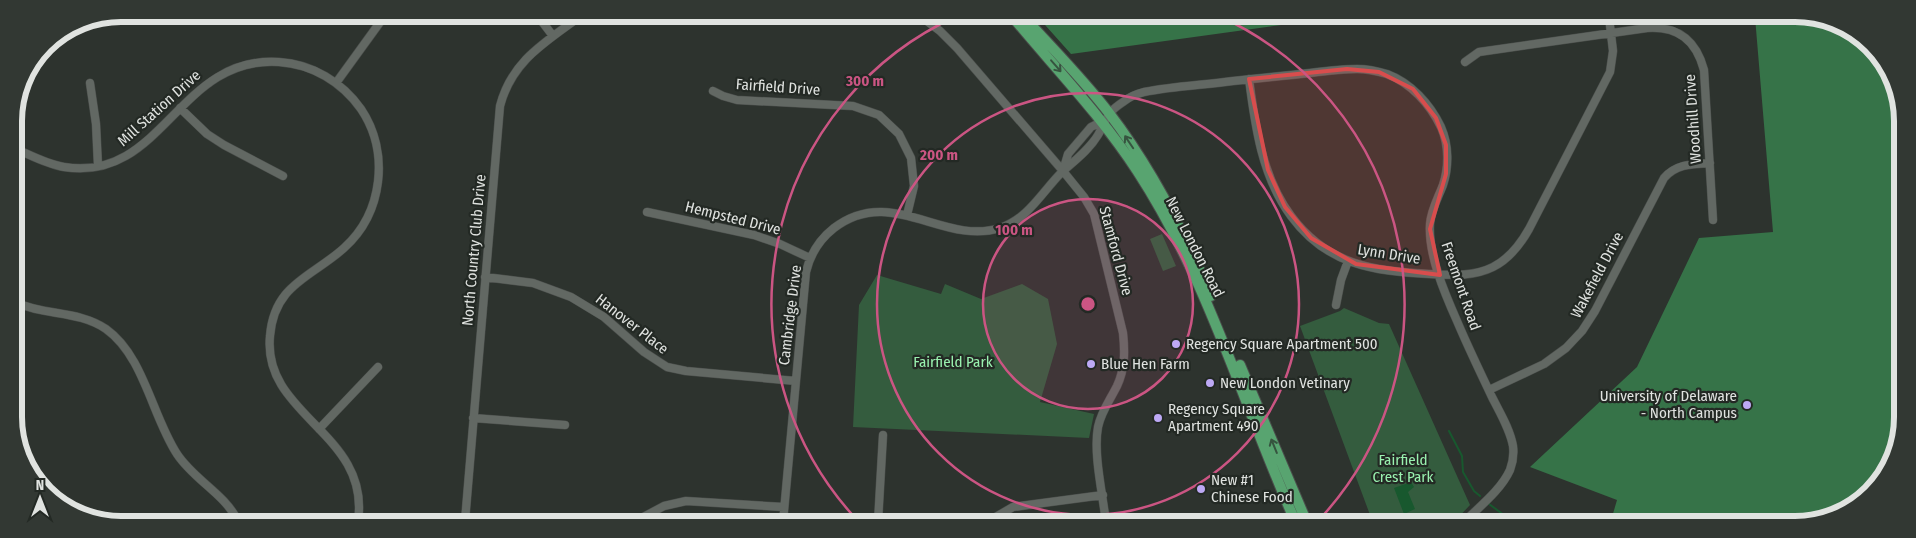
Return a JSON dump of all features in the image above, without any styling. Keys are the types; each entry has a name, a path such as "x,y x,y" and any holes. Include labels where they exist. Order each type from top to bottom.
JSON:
{"main road":[{"name":"New London Road","path":"1018,22 1106,117 1173,232 1198,282 1229,353 1293,515"},
{"name":"New London Road","path":"1028,22 1144,165 1183,232 1304,515"}],"street":[{"name":"Lynn Drive","path":"1249,79 1254,117 1264,159 1285,207 1312,238 1328,251 1348,261 1380,270 1440,275 1474,274 1493,267 1511,255 1524,238 1607,80 1613,58 1610,22"},
{"path":"336,83 380,23"},
{"path":"543,23 553,36"},
{"name":"North Country Club Drive","path":"465,516 498,125 502,98 520,64 536,49 571,23"},
{"name":"Stamford Drive","path":"929,23 957,48 1063,171 1084,197 1094,214 1123,333 1125,356 1123,368 1116,386 1101,416 1097,435 1105,515"},
{"name":"Woodhill Drive","path":"1465,62 1479,52 1647,28 1663,28 1678,33 1691,43 1699,56 1704,70 1713,220"},
{"name":"Mill Station Drive","path":"23,152 56,165 74,168 98,166 117,161 135,150 216,76 236,67 258,62 299,65 317,72 336,83 359,106 372,133 379,162 375,198 363,225 352,240 330,260 300,279 286,293 276,309 270,335 271,360 276,376 287,393 344,457 352,472 359,501 358,516"},
{"name":"Freemont Road","path":"1106,117 1128,98 1143,92 1347,69 1370,70 1397,78 1421,97 1436,118 1446,145 1446,174 1433,210 1430,229 1432,250 1462,333 1511,437 1513,446 1513,462 1503,480 1470,515"},
{"path":"90,83 96,124 98,166"},
{"name":"Fairfield Drive","path":"713,91 737,100 853,106 879,116 899,134 911,158 914,186 907,215"},
{"path":"180,108 207,134 283,176"},
{"name":"Cambridge Drive","path":"783,516 803,291 810,258 828,233 853,217 883,211 907,215 967,231 986,231 1002,228 1025,214 1063,171 1076,161 1098,135 1106,117"},
{"name":"Wakefield Drive","path":"1489,390 1544,364 1574,340 1595,311 1664,178 1668,173 1680,166 1710,163"},
{"name":"Hempsted Drive","path":"647,212 754,235 780,244 810,258"},
{"path":"1336,305 1341,280 1348,261"},
{"name":"Hanover Place","path":"485,277 533,283 571,297 604,317 644,352 667,367 686,371 796,381"},
{"path":"22,304 87,319 114,335 122,343 134,363 178,456 225,500 235,516"},
{"path":"319,429 378,367"},
{"path":"473,418 565,425"},
{"path":"878,516 884,435"},
{"path":"998,515 1013,507 1103,495"},
{"path":"646,516 664,506 686,501 784,507"}],"highlighted area":[{"path":"1347,69 1379,72 1413,89 1436,118 1446,145 1446,174 1430,229 1440,275 1356,264 1311,238 1285,207 1268,170 1249,79"}],"green space":[{"path":"1162,234 1176,266 1163,271 1150,239"},
{"name":"Fairfield Park","path":"877,275 941,294 945,284 981,299 1022,284 1048,299 1057,344 1040,402 1094,414 1089,438 853,427 859,305"},
{"name":"Fairfield Crest Park","path":"1344,308 1379,323 1389,324 1470,505 1460,515 1370,515 1300,326"}],"shaded area":[{"path":"1043,22 1301,22 1071,54"},
{"name":"University of Delaware - North Campus","path":"1755,22 1808,23 1833,30 1865,51 1886,83 1893,108 1893,430 1886,455 1877,472 1860,491 1839,505 1814,514 1613,515 1617,500 1530,467 1637,367 1699,238 1773,232"},
{"path":"1411,482 1414,487 1408,492 1415,509 1404,514 1394,488"}],"waterway":[{"path":"1449,431 1462,456 1463,472 1474,491 1480,496"},
{"path":"1489,504 1504,515"}],"place":[{"name":"Regency Square Apartment 500","path":"1176,344"},
{"name":"Blue Hen Farm","path":"1091,364"},
{"name":"New London Vetinary","path":"1210,383"},
{"name":"University of Delaware - North Campus","path":"1747,405"},
{"name":"Regency Square Apartment 490","path":"1158,418"},
{"name":"New #1 Chinese Food","path":"1201,489"}]}
